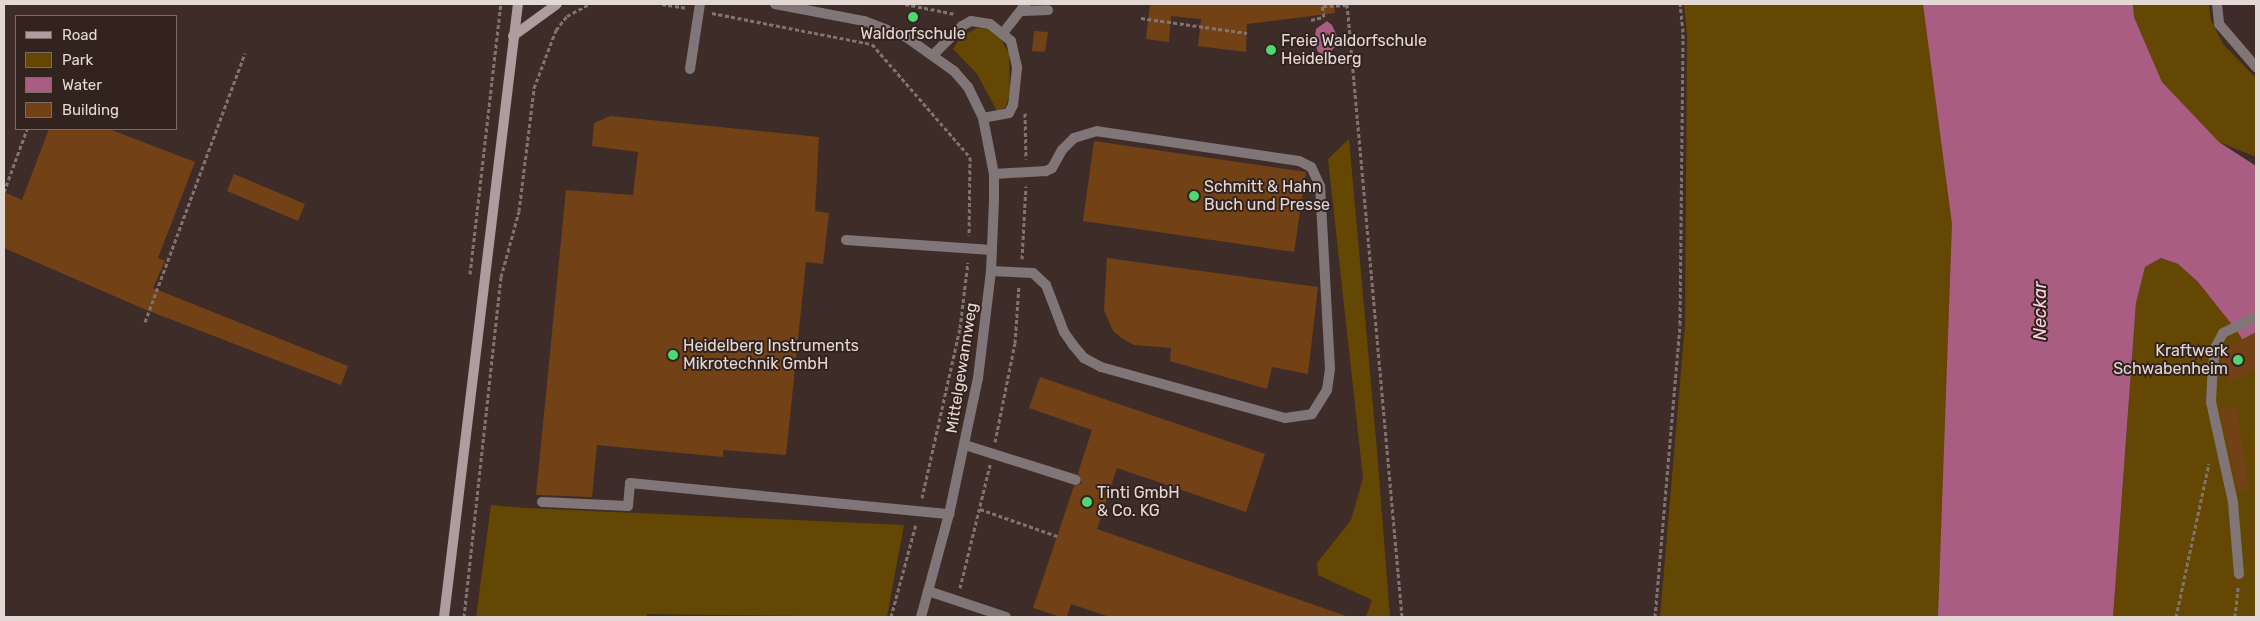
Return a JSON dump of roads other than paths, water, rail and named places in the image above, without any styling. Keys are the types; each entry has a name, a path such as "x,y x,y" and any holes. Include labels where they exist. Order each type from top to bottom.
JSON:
{"main road":[{"path":"444,617 518,4"},
{"path":"513,36 557,4"}],"street":[{"path":"690,69 700,4"},
{"name":"Mittelgewannweg","path":"775,4 864,21 906,37 934,54 968,86 983,118 994,174 991,271 978,378 949,514 920,617"},
{"path":"2217,4 2219,24 2256,67"},
{"path":"1003,33 1024,8 1048,10"},
{"path":"934,54 962,26 971,21 990,24 1003,33 1010,41 1016,57 1014,105 1009,113 983,118"},
{"path":"991,271 1021,270 1032,273 1046,285 1064,332 1084,358 1101,366 1285,418 1312,414 1327,390 1330,369 1320,186 1311,167 1299,161 1097,131 1074,138 1062,150 1052,168 1026,174 994,174"},
{"path":"846,240 992,250"},
{"path":"2239,574 2233,502 2211,402 2215,348 2223,333 2256,317"},
{"path":"965,445 993,452 1076,480"},
{"path":"542,502 628,506 630,483 949,514"},
{"path":"928,591 957,599 1006,617"}],"water":[{"name":"Neckar","path":"1923,4 2133,4 2134,17 2162,82 2219,142 2256,166 2256,362 2237,331 2198,282 2178,264 2161,258 2145,267 2136,303 2113,617 1938,617 1952,224"},
{"path":"1327,21 1332,25 1337,36 1335,47 1326,56 1318,52 1314,42 1316,29"}],"place":[{"name":"Waldorfschule","path":"913,17"},
{"name":"Freie Waldorfschule Heidelberg","path":"1271,50"},
{"name":"Schmitt & Hahn Buch und Presse","path":"1194,196"},
{"name":"Heidelberg Instruments Mikrotechnik GmbH","path":"673,355"},
{"name":"Kraftwerk Schwabenheim","path":"2238,360"},
{"name":"Tinti GmbH & Co. KG","path":"1087,502"}]}
